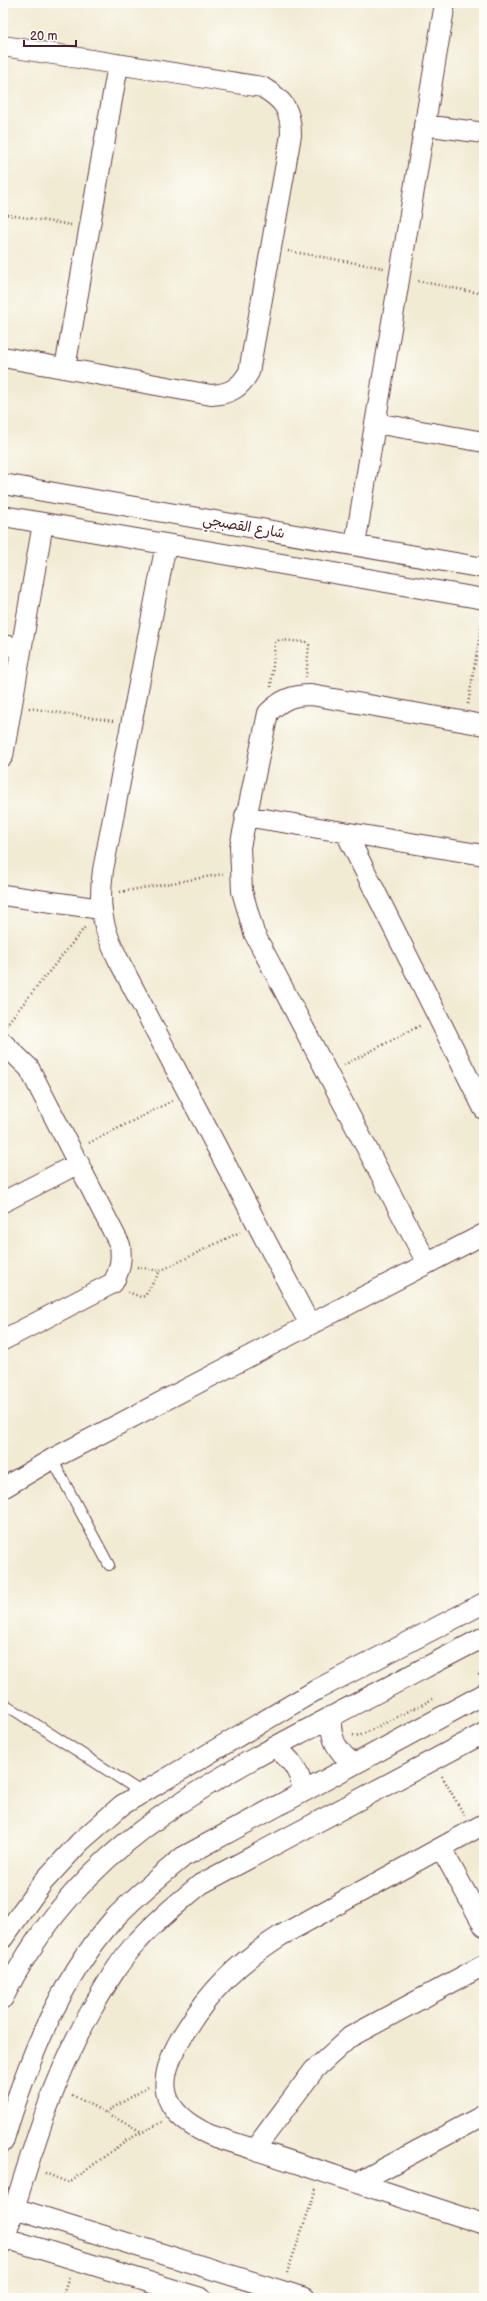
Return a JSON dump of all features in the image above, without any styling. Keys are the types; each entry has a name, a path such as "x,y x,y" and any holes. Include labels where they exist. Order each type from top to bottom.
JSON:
{"street":[{"path":"355,545 445,3"},
{"path":"3,46 262,87 277,96 286,107 291,121 291,136 249,372 243,382 234,390 223,395 211,395 3,357"},
{"path":"65,368 118,65"},
{"path":"424,125 484,133"},
{"path":"375,423 484,442"},
{"name":"شارع القصبجي","path":"3,484 484,568"},
{"path":"3,516 484,599"},
{"path":"3,756 12,706 12,647 43,523"},
{"path":"275,563 280,532"},
{"path":"166,544 131,724 100,902 108,938 309,1323"},
{"path":"427,1263 254,933 242,891 240,847 245,816 268,713 276,704 287,698 304,695 475,723"},
{"path":"245,816 484,855"},
{"path":"346,832 438,1016 481,1097"},
{"path":"3,895 100,902"},
{"path":"3,1043 29,1068 120,1244 121,1258 119,1271 110,1284 3,1340"},
{"path":"3,1202 76,1157"},
{"path":"3,1488 52,1459 309,1323 484,1234"},
{"path":"3,1938 43,1882 80,1842 122,1805 141,1792 318,1689 484,1603"},
{"path":"3,1998 17,1969 44,1930 74,1892 106,1858 145,1826 196,1791 274,1747 484,1637"},
{"path":"3,2142 20,2086 42,2032 66,1987 88,1953 113,1921 142,1891 183,1857 484,1694"},
{"path":"331,1716 331,1731 334,1744 343,1756 354,1764"},
{"path":"196,2297 158,2292 52,2252 4,2241 52,2092 72,2045 114,1971 137,1942 163,1915 201,1884 484,1733"},
{"path":"274,1747 286,1755 295,1766 301,1778 303,1792"},
{"path":"122,1805 145,1826"},
{"path":"478,1827 280,1936 249,1956 222,1981 198,2009 171,2054 164,2077 167,2096 176,2114 192,2127 210,2136 484,2224"},
{"path":"441,1848 484,1926"},
{"path":"254,2150 314,2070 350,2037 484,1966"},
{"path":"20,2086 52,2092"},
{"path":"357,2183 484,2115"},
{"path":"14,2208 305,2298"},
{"path":"52,2252 61,2223"}],"lane":[{"path":"52,1459 109,1565"},
{"path":"3,1702 141,1792"}],"path":[{"path":"3,214 90,228"},
{"path":"271,248 399,274 484,294"},
{"path":"475,723 484,612"},
{"path":"268,713 275,643 279,640 306,642 309,645 304,695"},
{"path":"12,706 131,724"},
{"path":"3,1028 100,902 241,872"},
{"path":"328,1074 438,1016"},
{"path":"76,1157 188,1093"},
{"path":"121,1258 133,1266 146,1270 160,1271 257,1224"},
{"path":"110,1284 143,1297 160,1271"},
{"path":"477,1676 484,1672"},
{"path":"350,1732 359,1736 436,1697"},
{"path":"433,1760 478,1827"},
{"path":"106,2113 164,2077"},
{"path":"52,2092 106,2113 143,2132"},
{"path":"28,2166 67,2182 72,2181 125,2142 176,2114"},
{"path":"281,2290 322,2171"}]}
